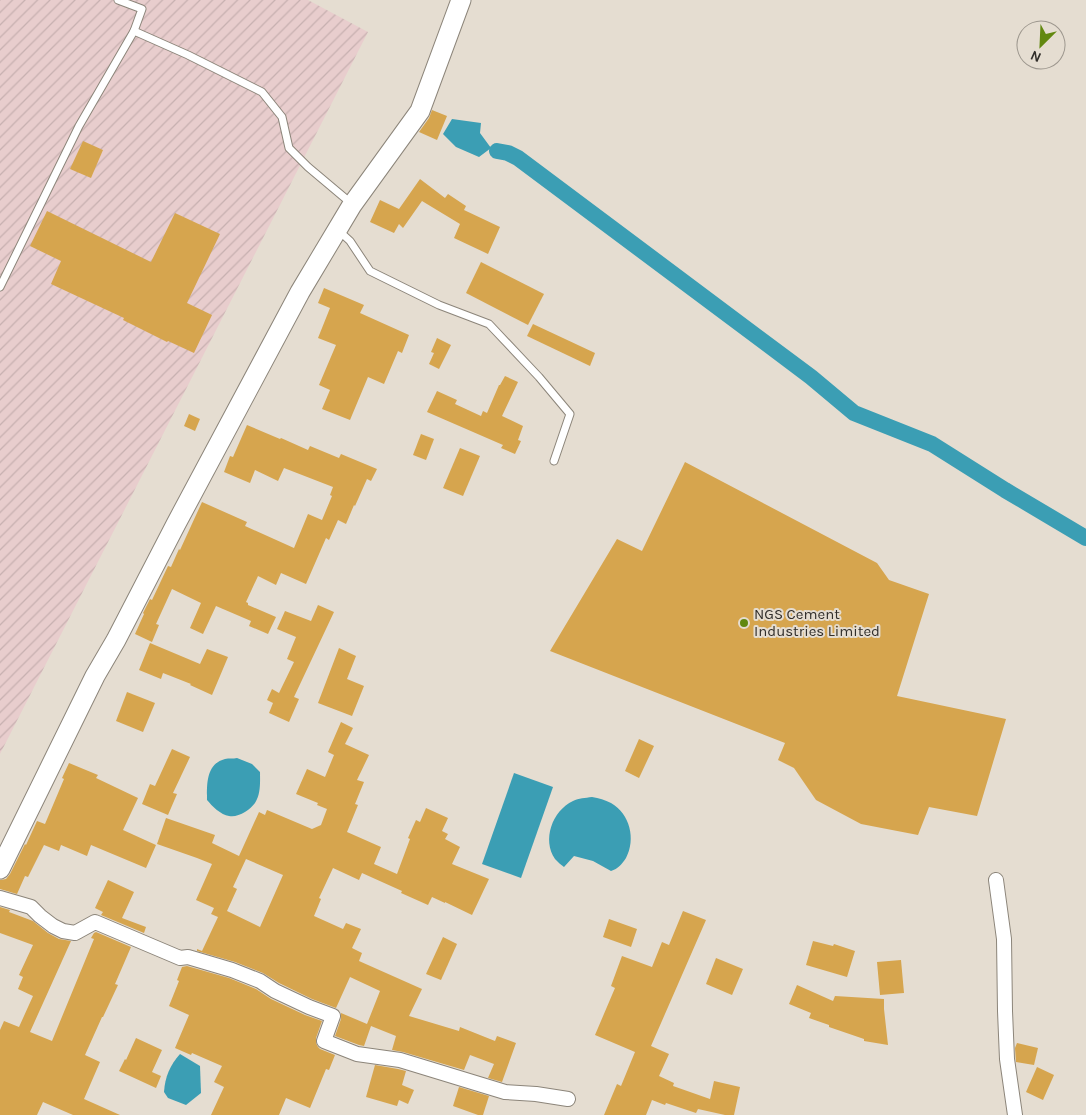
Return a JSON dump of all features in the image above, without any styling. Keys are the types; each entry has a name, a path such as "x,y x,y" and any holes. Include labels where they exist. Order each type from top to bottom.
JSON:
{"street":[{"path":"0,869 95,676 116,640 296,301 352,204 420,111 461,0"},
{"path":"996,880 1004,939 1004,1011 1007,1059 1015,1115"},
{"path":"0,898 31,907 46,921 63,930 75,933 94,922 180,958 188,957 232,970 260,981 275,991 334,1016 324,1041 357,1054 400,1060 505,1092 568,1099"}],"lane":[{"path":"0,287 78,126 134,31 142,10 118,0"},
{"path":"134,31 188,55 262,92 282,116 289,148 308,167 352,204"},
{"path":"338,230 350,241 370,271 439,305 489,324 539,377 570,414 554,461"}],"shaded area":[{"path":"0,0 308,0 368,32 0,754"}],"water":[{"path":"452,119 481,123 480,133 491,148 479,157 456,147 443,134"},
{"path":"237,758 252,764 260,772 259,792 255,803 244,813 229,816 220,812 207,800 208,781 214,765 225,759"},
{"path":"514,773 553,787 521,878 482,864"},
{"path":"592,797 611,803 618,808 627,820 631,835 631,843 626,858 620,866 611,871 593,861 574,856 564,867 555,859 551,851 549,835 551,827 560,812 573,801"},
{"path":"180,1054 200,1066 201,1093 186,1105 168,1098 164,1092 173,1062"}],"building":[{"path":"432,110 447,116 437,140 419,132"},
{"path":"83,141 103,150 91,178 70,169"},
{"path":"420,179 445,198 448,194 466,206 464,210 500,227 488,254 454,238 460,224 422,201 403,228 399,224 394,233 370,222 380,200 399,209"},
{"path":"47,211 151,262 175,213 220,234 187,303 212,315 194,353 167,342 123,320 124,318 51,284 61,261 30,246"},
{"path":"481,262 544,294 528,325 466,293"},
{"path":"324,288 364,305 360,313 409,335 402,353 398,351 384,384 368,377 350,420 322,409 330,390 319,385 336,345 318,338 330,308 318,303"},
{"path":"533,324 595,353 590,366 527,336"},
{"path":"437,338 451,345 439,369 429,364 434,353 431,352"},
{"path":"505,376 518,382 502,416 523,426 518,440 521,441 515,454 501,448 503,445 427,412 437,391 457,400 455,404 481,416 483,411 487,413"},
{"path":"189,414 200,419 195,431 184,426"},
{"path":"247,425 308,450 310,446 339,458 341,454 377,469 371,481 367,479 346,524 338,520 329,540 326,538 306,584 281,573 276,585 258,576 246,602 248,605 276,617 268,634 249,626 251,621 216,606 203,634 190,628 201,603 172,589 156,624 159,625 152,642 135,634 150,599 152,600 168,566 171,567 202,502 247,522 245,526 294,548 308,514 322,520 332,496 330,495 333,487 284,468 278,481 255,470 250,483 224,472 230,456 233,457"},
{"path":"421,434 434,439 426,460 413,455"},
{"path":"460,448 480,456 463,496 443,488"},
{"name":"NGS Cement Industries Limited","path":"685,462 877,563 889,580 929,594 897,696 1006,719 977,816 929,807 918,835 861,824 816,800 794,768 778,760 785,743 550,651 617,539 642,551"},
{"path":"318,605 334,612 294,697 299,699 289,722 269,713 273,703 267,700 272,689 279,693 294,662 287,659 296,637 277,629 285,611 311,621"},
{"path":"150,643 200,664 207,649 228,657 212,695 163,673 161,679 139,670"},
{"path":"339,648 356,656 347,679 364,686 352,716 318,703"},
{"path":"127,692 155,703 143,732 116,721"},
{"path":"341,722 353,728 345,744 369,755 357,780 364,782 355,804 358,805 347,832 381,847 374,864 397,874 410,839 408,838 416,820 420,822 426,808 448,818 442,831 448,834 445,839 460,847 452,864 489,879 472,915 432,897 428,905 362,873 359,880 333,868 319,898 321,899 314,916 343,929 346,923 361,929 352,948 362,953 359,961 422,989 409,1016 459,1031 460,1027 495,1041 497,1036 516,1043 502,1082 488,1078 494,1064 470,1055 464,1070 392,1050 396,1036 371,1026 364,1046 335,1036 341,1019 341,1013 367,1024 380,991 350,977 336,1008 312,999 263,973 235,962 197,951 197,949 202,951 218,917 211,914 214,908 196,900 212,864 157,844 166,818 215,835 212,843 239,856 259,812 265,815 267,810 312,829 321,825 327,809 296,794 307,769 325,777 334,755 328,752","holes":["246,859 283,875 260,927 227,911 237,889 233,887"]},
{"path":"639,739 654,746 639,778 625,771"},
{"path":"172,749 190,757 173,793 177,794 168,815 142,804 150,784 155,786"},
{"path":"69,763 98,775 96,778 138,798 123,830 156,845 146,868 91,845 87,856 61,845 59,851 44,845 28,877 25,876 17,894 0,889 0,880 6,879 10,874 37,821 45,824"},
{"path":"108,880 134,892 122,918 146,927 144,933 101,915 103,912 95,908"},
{"path":"0,907 33,921 59,939 71,941 30,1032 52,1041 94,939 91,938 94,933 96,932 131,947 115,984 118,985 85,1055 100,1062 84,1099 120,1115 73,1115 43,1102 37,1115 0,1115 0,1030 4,1021 19,1027 33,996 18,989 23,977 19,975 33,945 0,933"},
{"path":"683,911 706,920 651,1046 669,1054 659,1076 674,1083 673,1086 710,1099 714,1081 740,1087 734,1115 698,1109 696,1113 652,1100 646,1115 604,1115 617,1084 621,1086 635,1052 595,1035 615,988 611,986 622,956 652,967 662,942 669,945"},
{"path":"609,919 637,929 631,947 603,937"},
{"path":"443,937 457,944 441,980 426,974"},
{"path":"813,941 833,946 834,944 855,951 847,977 806,965"},
{"path":"716,958 743,969 732,995 706,984"},
{"path":"901,960 904,993 880,995 877,962"},
{"path":"187,966 229,978 256,989 271,999 322,1021 316,1043 320,1049 335,1055 329,1070 326,1069 310,1108 286,1098 279,1115 211,1115 224,1087 214,1082 222,1066 175,1048 189,1015 169,1006 179,981 177,980 182,967"},
{"path":"797,985 833,1001 835,996 884,999 888,1045 864,1041 864,1039 809,1018 811,1013 789,1004"},
{"path":"136,1038 162,1050 152,1072 161,1076 156,1088 119,1071"},
{"path":"1017,1043 1038,1048 1034,1065 1016,1062 1015,1048"},
{"path":"375,1065 406,1071 402,1085 414,1090 408,1104 399,1100 397,1106 366,1097"},
{"path":"1037,1067 1054,1075 1043,1100 1026,1092"},
{"path":"459,1087 489,1096 483,1115 453,1106"}],"waterway":[{"path":"497,151 508,153 518,158 811,377 854,413 932,444 1086,538"}],"place":[{"name":"NGS Cement Industries Limited","path":"744,623"}]}
